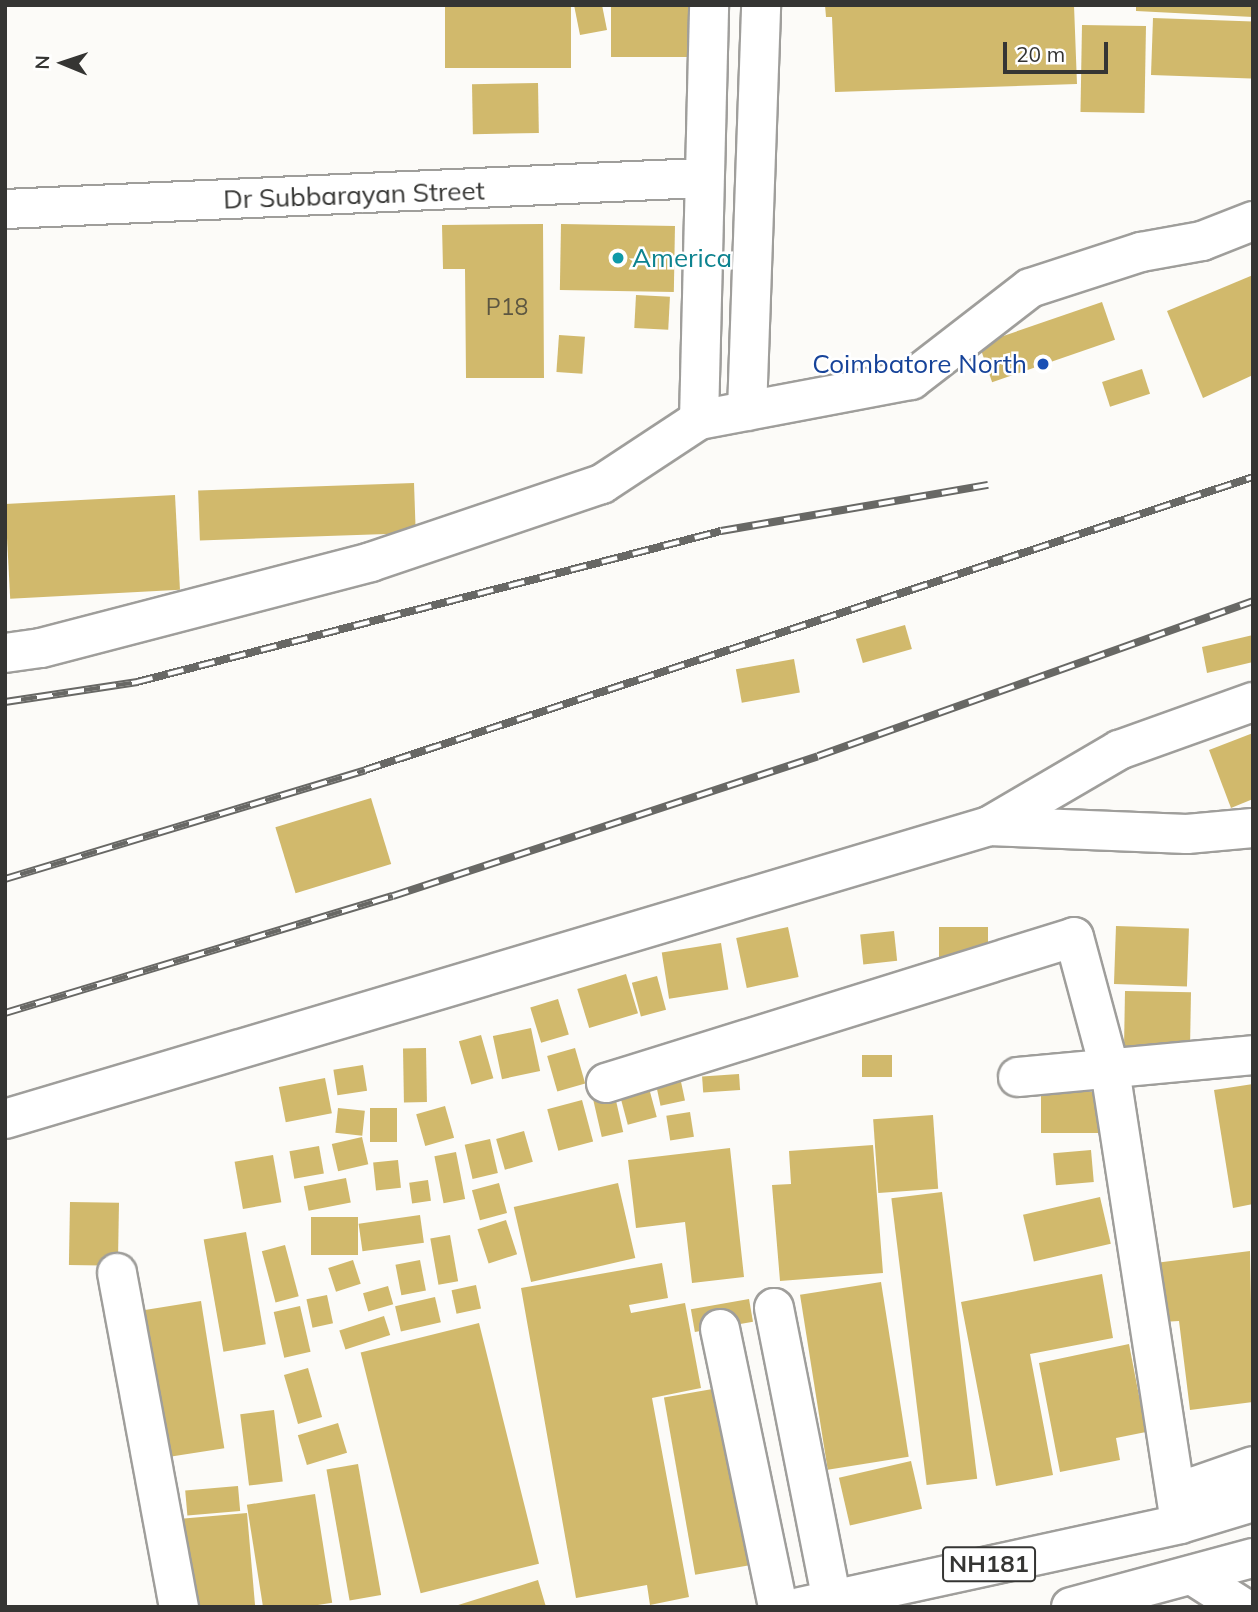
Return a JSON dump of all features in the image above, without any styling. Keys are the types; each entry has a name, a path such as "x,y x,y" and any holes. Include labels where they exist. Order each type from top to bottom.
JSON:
{"main road":[{"path":"699,420 702,178 709,5"},
{"path":"706,60 734,35 735,5"},
{"path":"747,411 761,5"},
{"name":"Dr Subbarayan Street","path":"5,209 702,178"},
{"path":"5,653 41,648 371,562 602,484 699,420 911,380 1030,288 1142,252 1202,241 1253,221"},
{"path":"5,1119 989,826 1119,750 1253,702"},
{"path":"989,826 1187,834 1253,828"},
{"path":"606,1083 1074,937 1110,1070 1180,1524"},
{"path":"1018,1077 1253,1055"},
{"path":"117,1273 179,1607"},
{"path":"774,1308 815,1602"},
{"path":"720,1329 778,1607"},
{"path":"1180,1524 1196,1486 1237,1472"},
{"name":"NH181","path":"815,1602 1180,1524 1253,1502"},
{"path":"1071,1607 1253,1558"},
{"path":"1192,1575 1242,1607"}],"building":[{"path":"445,5 571,5 571,68 445,68"},
{"path":"574,5 602,5 607,30 580,35"},
{"path":"611,5 689,5 689,57 611,57"},
{"path":"825,5 1074,5 1077,84 835,92 832,17 826,17"},
{"path":"1136,5 1253,5 1253,17 1136,11"},
{"path":"1153,18 1253,21 1251,78 1151,75"},
{"path":"1082,25 1146,26 1144,113 1080,112"},
{"path":"538,83 539,133 473,134 472,84"},
{"path":"543,224 544,378 466,378 465,269 443,269 442,225"},
{"name":"America","path":"561,224 675,226 674,292 560,290"},
{"path":"1253,275 1253,375 1203,398 1167,311"},
{"path":"636,295 670,297 668,330 634,328"},
{"path":"1102,302 1115,340 992,382 979,344"},
{"path":"559,335 585,337 582,374 556,372"},
{"path":"1142,369 1150,394 1110,407 1102,382"},
{"path":"414,483 416,533 200,541 198,491"},
{"path":"175,495 180,590 10,599 5,504"},
{"path":"905,625 912,649 863,663 856,639"},
{"path":"1253,635 1253,662 1207,673 1202,647"},
{"path":"794,659 800,692 742,703 736,669"},
{"path":"1253,733 1253,799 1231,808 1209,750"},
{"path":"371,798 391,864 296,893 275,827"},
{"path":"1116,926 1189,929 1187,987 1114,984"},
{"path":"788,927 799,977 747,988 736,938"},
{"path":"939,927 988,927 988,960 939,960"},
{"path":"894,931 897,961 863,964 860,935"},
{"path":"721,943 728,989 669,999 662,952"},
{"path":"626,974 638,1013 589,1028 577,989"},
{"path":"657,976 666,1010 641,1017 632,983"},
{"path":"1125,991 1191,992 1190,1048 1124,1047"},
{"path":"558,999 569,1034 541,1043 530,1007"},
{"path":"531,1028 540,1071 502,1079 493,1036"},
{"path":"481,1035 493,1078 471,1085 459,1041"},
{"path":"403,1048 426,1048 427,1102 404,1102"},
{"path":"575,1048 585,1084 557,1092 547,1056"},
{"path":"862,1055 892,1055 892,1077 862,1077"},
{"path":"363,1065 367,1091 337,1095 333,1070"},
{"path":"739,1074 740,1090 703,1093 702,1077"},
{"path":"680,1077 685,1100 661,1106 656,1082"},
{"path":"325,1078 332,1113 286,1122 279,1087"},
{"path":"1253,1084 1253,1204 1233,1208 1214,1090"},
{"path":"649,1088 657,1117 628,1125 620,1096"},
{"path":"614,1092 623,1132 602,1137 593,1097"},
{"path":"1041,1092 1105,1092 1105,1133 1041,1133"},
{"path":"582,1100 593,1142 558,1151 547,1109"},
{"path":"445,1106 454,1138 425,1146 416,1114"},
{"path":"338,1108 365,1111 362,1136 335,1133"},
{"path":"370,1108 397,1108 397,1142 370,1142"},
{"path":"690,1112 694,1137 670,1140 666,1116"},
{"path":"933,1115 938,1189 878,1193 873,1119"},
{"path":"524,1131 533,1162 505,1170 496,1139"},
{"path":"362,1137 368,1164 338,1171 332,1144"},
{"path":"490,1139 498,1173 473,1179 465,1145"},
{"path":"873,1145 883,1273 780,1281 772,1185 791,1184 789,1151"},
{"path":"319,1146 324,1174 294,1179 289,1151"},
{"path":"730,1148 744,1277 692,1283 685,1222 636,1228 628,1160"},
{"path":"1091,1150 1094,1182 1056,1185 1053,1153"},
{"path":"456,1152 465,1199 444,1203 434,1156"},
{"path":"273,1155 281,1202 243,1209 235,1162"},
{"path":"398,1160 401,1188 376,1190 373,1163"},
{"path":"346,1178 351,1203 309,1211 304,1186"},
{"path":"428,1180 431,1201 412,1203 409,1183"},
{"path":"499,1183 507,1213 480,1220 472,1190"},
{"path":"618,1183 635,1258 531,1282 514,1207"},
{"path":"942,1192 977,1479 927,1485 891,1198"},
{"path":"1100,1197 1111,1244 1034,1262 1023,1215"},
{"path":"70,1202 119,1203 118,1266 69,1265"},
{"path":"420,1215 424,1243 363,1251 359,1224"},
{"path":"311,1217 358,1217 358,1255 311,1255"},
{"path":"506,1220 517,1254 489,1264 477,1229"},
{"path":"246,1232 266,1344 223,1352 204,1239"},
{"path":"450,1235 458,1281 438,1285 430,1238"},
{"path":"285,1245 299,1296 276,1302 262,1251"},
{"path":"1250,1251 1253,1402 1190,1410 1179,1321 1162,1322 1155,1263"},
{"path":"353,1260 361,1284 336,1292 328,1268"},
{"path":"420,1260 426,1290 401,1295 395,1265"},
{"path":"662,1263 668,1298 629,1305 631,1313 685,1303 701,1388 652,1398 689,1597 650,1605 647,1585 576,1598 521,1288"},
{"path":"1102,1274 1113,1338 1030,1354 1053,1475 996,1486 961,1302"},
{"path":"881,1282 909,1457 828,1470 800,1295"},
{"path":"476,1285 481,1308 457,1314 452,1290"},
{"path":"388,1286 393,1304 368,1311 363,1293"},
{"path":"327,1295 333,1323 312,1328 306,1299"},
{"path":"435,1297 441,1322 401,1332 395,1306"},
{"path":"749,1299 753,1322 695,1332 691,1309"},
{"path":"201,1301 224,1448 165,1458 142,1310"},
{"path":"300,1306 311,1352 284,1358 274,1312"},
{"path":"384,1316 390,1335 345,1350 339,1331"},
{"path":"479,1323 539,1564 421,1593 361,1353"},
{"path":"1129,1344 1146,1432 1116,1438 1120,1460 1060,1472 1039,1363"},
{"path":"308,1368 322,1417 298,1424 284,1375"},
{"path":"724,1387 755,1564 695,1575 664,1398"},
{"path":"274,1410 283,1481 249,1486 240,1414"},
{"path":"338,1423 347,1453 307,1465 298,1435"},
{"path":"911,1461 922,1509 850,1525 839,1478"},
{"path":"358,1464 381,1595 350,1601 326,1470"},
{"path":"238,1486 240,1511 187,1516 185,1491"},
{"path":"315,1494 332,1603 305,1607 263,1607 247,1505"},
{"path":"247,1513 255,1607 189,1607 181,1519"},
{"path":"538,1580 546,1607 455,1607 455,1606"}],"railway":[{"path":"5,879 365,770 1253,477"},
{"path":"5,702 137,682 721,531 988,485"},
{"path":"5,1013 393,896 818,756 1253,601"}],"place":[{"name":"America","path":"618,258"},
{"name":"Coimbatore North","path":"1043,364"}]}
